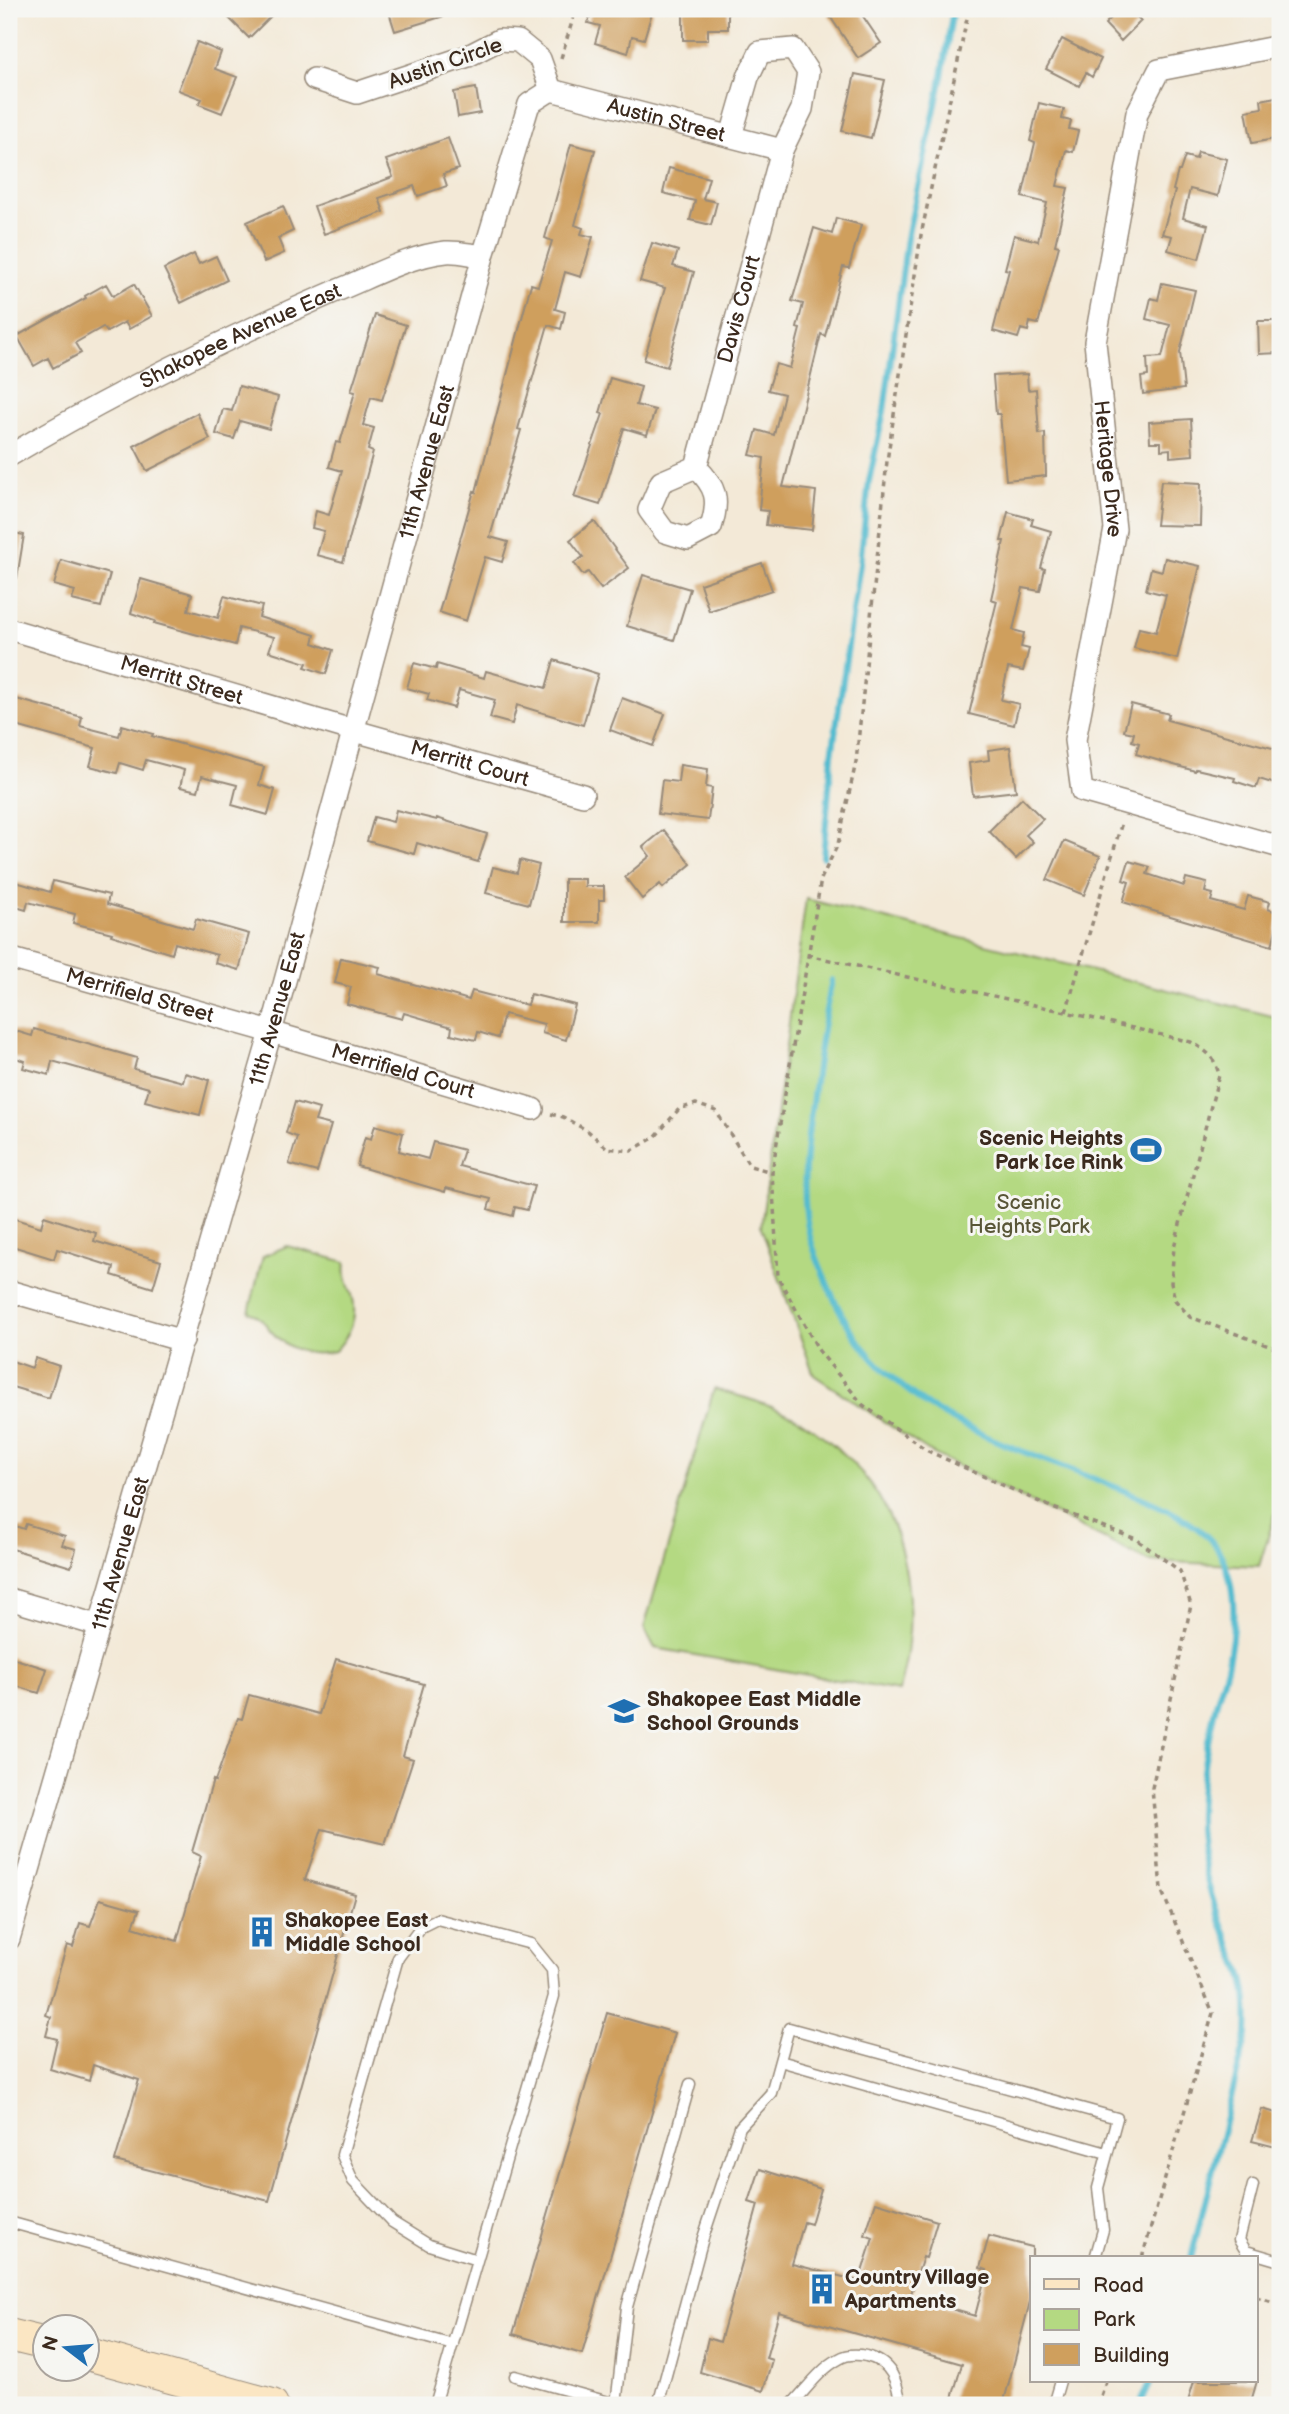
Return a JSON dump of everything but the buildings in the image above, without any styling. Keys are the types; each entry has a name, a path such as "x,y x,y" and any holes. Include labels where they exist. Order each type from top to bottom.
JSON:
{"main road":[{"path":"9,2335 32,2341"},
{"path":"102,2358 272,2405"}],"street":[{"name":"Austin Circle","path":"314,79 357,93 468,56 499,40 518,41 540,59 551,90"},
{"name":"Heritage Drive","path":"1280,46 1159,70 1136,113 1095,342 1115,529 1074,740 1082,791 1280,847"},
{"name":"Davis Court","path":"696,467 782,150 802,109 808,72 793,49 760,52 748,77 732,136"},
{"name":"Austin Street","path":"551,90 782,150"},
{"name":"11th Avenue East","path":"9,1939 13,1907 100,1626 271,1032 483,256 529,104 551,90"},
{"name":"Shakopee Avenue East","path":"9,456 78,415 316,300 411,260 448,252 483,256"},
{"name":"Merritt Street","path":"9,629 355,732"},
{"name":"Merritt Court","path":"355,732 583,795"},
{"name":"Merrifield Street","path":"9,958 271,1032"},
{"name":"Merrifield Court","path":"271,1032 533,1109"},
{"path":"9,1291 183,1341"},
{"path":"9,1599 100,1626"}],"lane":[{"path":"435,2405 554,1996 552,1970 531,1944 437,1919 421,1927 398,1958 342,2155 354,2182 392,2222 429,2245 477,2260"},
{"path":"658,2405 704,2238 740,2127 771,2093 789,2028 1117,2118 1098,2188 1103,2230 1096,2256"},
{"path":"780,2060 1108,2153"},
{"path":"515,2376 616,2405 627,2307 690,2084"},
{"path":"1253,2185 1239,2240 1246,2251 1280,2261"},
{"path":"9,2222 453,2345"},
{"path":"791,2405 827,2368 850,2355 863,2356 887,2365 898,2387 901,2405"},
{"path":"1053,2405 1060,2382"}],"path":[{"path":"551,90 576,9"},
{"path":"969,9 922,235 895,408 866,648 856,762 838,844 821,879 772,1172 778,1277 819,1351 863,1405 928,1451 1053,1508 1136,1539 1180,1571 1191,1605 1152,1788 1161,1889 1213,2013 1143,2256"},
{"path":"1066,1012 1128,803"},
{"path":"807,955 1066,1012 1191,1042 1207,1051 1216,1062 1219,1075 1174,1247 1171,1283 1175,1300 1190,1317 1280,1350"},
{"path":"533,1109 563,1117 588,1131 607,1147 631,1151 654,1137 679,1110 696,1104 716,1111 750,1166 772,1172"},
{"path":"1258,2298 1280,2304"},
{"path":"1098,2405 1106,2382"}],"green space":[{"name":"Scenic Heights Park","path":"806,899 1280,1018 1280,1499 1259,1566 1148,1561 928,1451 814,1375 761,1227"},
{"path":"287,1246 346,1262 346,1275 354,1303 354,1318 345,1339 335,1351 308,1353 291,1347 277,1337 259,1317 249,1312 263,1256"},
{"path":"714,1389 747,1398 800,1420 848,1458 878,1495 898,1540 908,1592 907,1650 899,1691 655,1648 644,1628"}],"waterway":[{"path":"823,857 832,755 860,564 869,481 884,411 907,238 942,76 953,9"},
{"path":"832,980 809,1125 806,1214 814,1250 826,1281 852,1332 886,1372 916,1397 958,1423 1134,1495 1185,1520 1212,1541 1220,1553 1230,1580 1232,1639 1206,1754 1199,1828 1209,1887 1244,1983 1247,2034 1192,2256"},
{"path":"1140,2405 1151,2382"}],"place":[{"name":"Scenic Heights Park Ice Rink","path":"1146,1150"},
{"name":"Shakopee East Middle School Grounds","path":"624,1711"},
{"name":"Shakopee East Middle School","path":"262,1932"},
{"name":"Country Village Apartments","path":"822,2289"}]}
